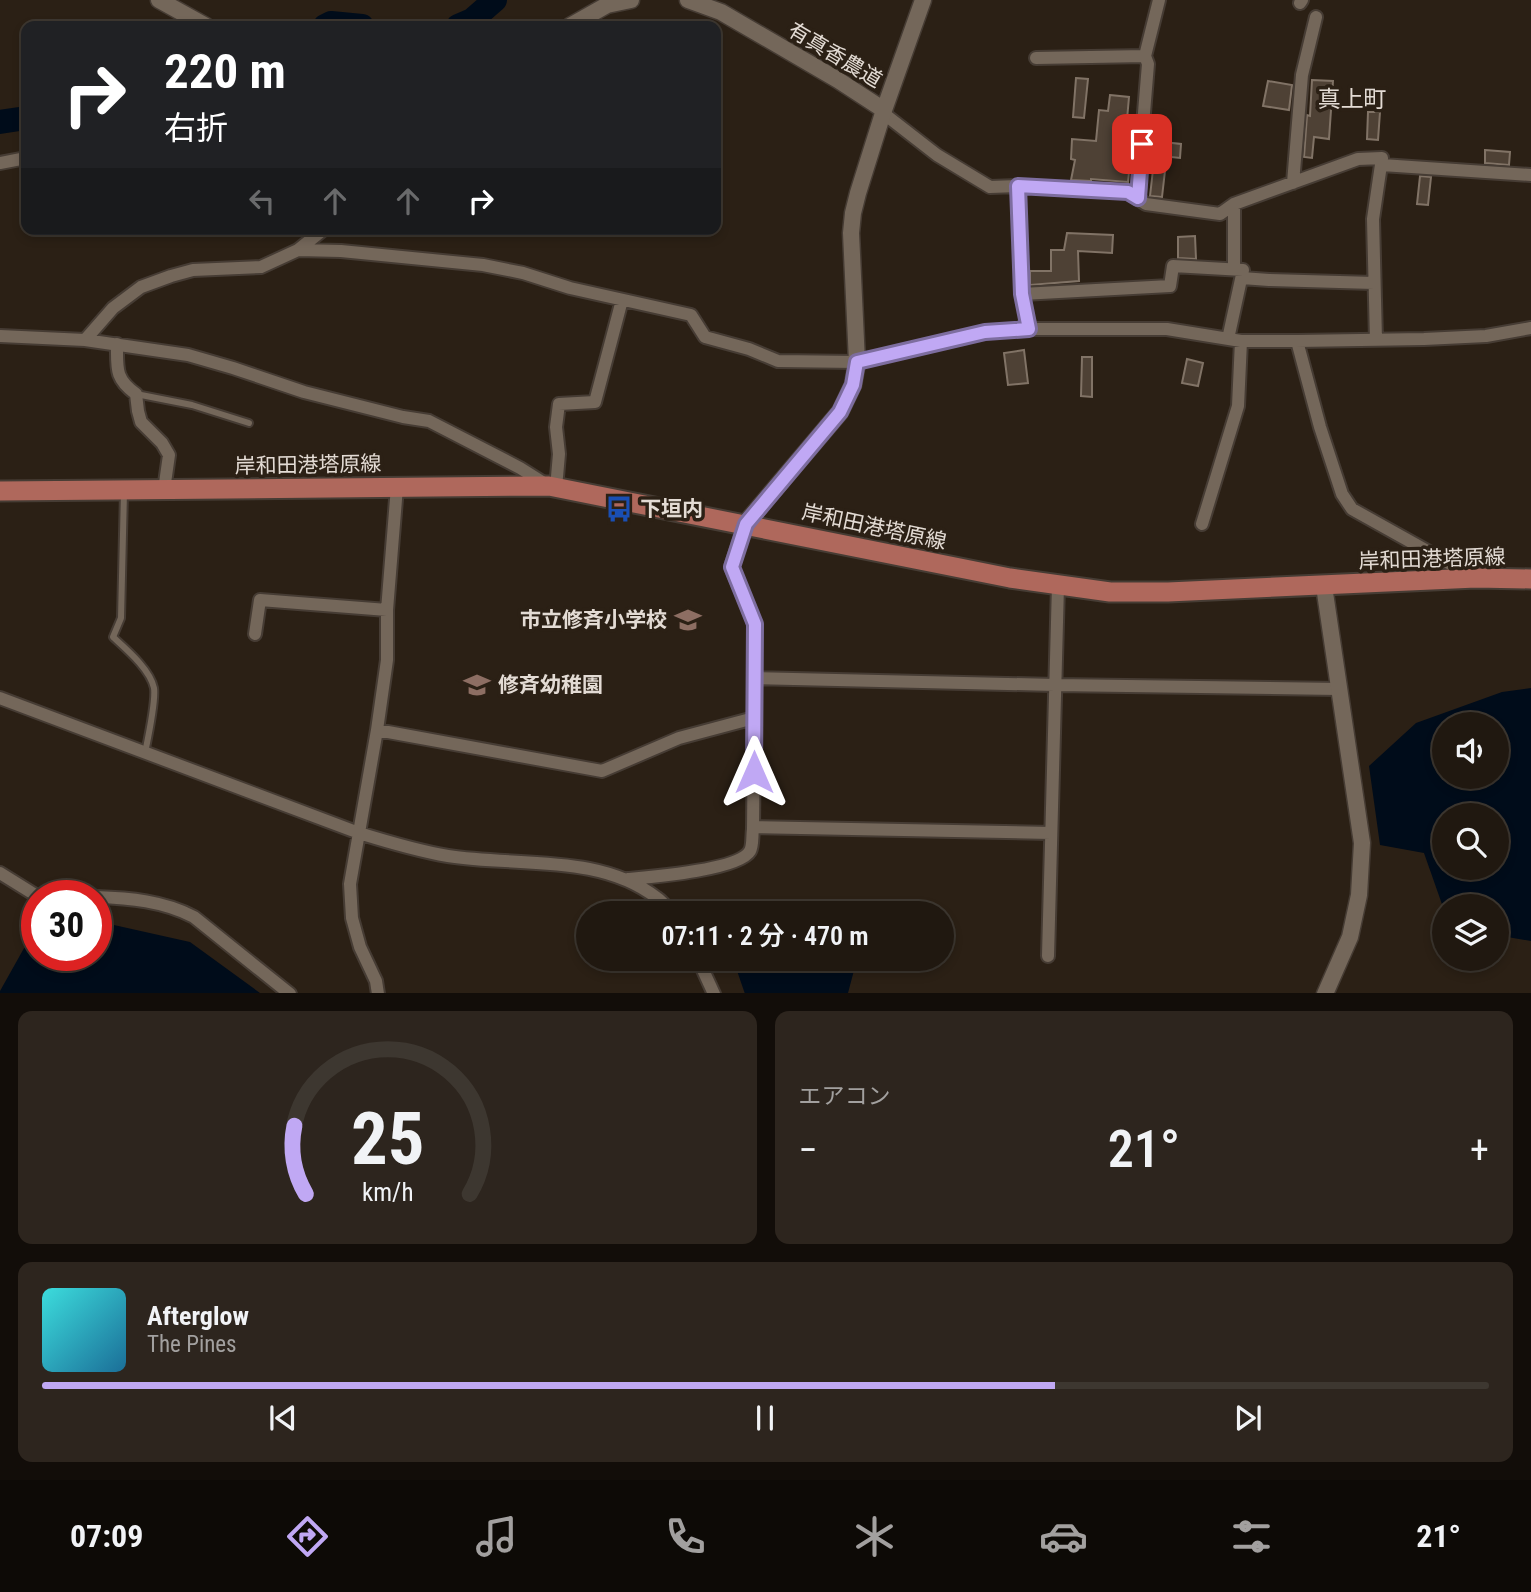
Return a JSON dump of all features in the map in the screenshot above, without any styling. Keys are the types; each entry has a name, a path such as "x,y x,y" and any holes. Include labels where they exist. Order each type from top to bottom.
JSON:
{"main road":[{"name":"岸和田港塔原線","path":"0,492 552,487 1010,578 1110,592 1324,586 1476,578 1531,579"}],"street":[{"path":"159,0 196,21"},
{"path":"579,21 607,5 631,0"},
{"name":"有真香農道","path":"688,0 721,12 838,80 884,111"},
{"path":"624,880 692,873 743,858 751,850 755,624 732,567 746,524 840,412 853,385 857,362 851,233 853,213 884,111 923,0"},
{"path":"1138,198 1148,64 1145,56 1159,0"},
{"path":"1293,183 1302,75 1316,17"},
{"path":"1037,58 1145,56"},
{"path":"884,111 937,155 990,187 1128,192 1146,204 1220,214 1234,204 1358,159 1382,158 1373,219 1376,340"},
{"path":"0,163 21,159"},
{"path":"1382,165 1531,175"},
{"path":"1018,186 1022,294 1029,329"},
{"path":"1202,524 1238,406 1234,340 1238,274 1234,204"},
{"path":"85,340 113,308 141,287 193,270 261,267 298,250 317,235"},
{"path":"298,250 341,251 484,265 523,272 570,288 691,315 705,337 749,349 778,361 857,362 985,332 1029,329 1167,329 1234,340 1297,341 1486,336 1531,328"},
{"path":"1022,294 1170,286 1173,266 1269,280 1374,283"},
{"path":"0,336 85,340 188,355 304,392 429,421 552,487 559,454 556,426 559,404 595,402 622,300"},
{"path":"1297,341 1342,494 1352,509 1476,578"},
{"path":"117,344 117,372 124,386 136,394 141,422 162,443 169,455 164,490"},
{"path":"378,993 352,918 350,884 387,660 387,610 397,487"},
{"path":"1048,956 1058,586"},
{"path":"1324,586 1362,843 1359,895 1350,937 1325,993"},
{"path":"255,634 260,600 387,610"},
{"path":"754,678 1339,689"},
{"path":"0,698 390,843 449,856 576,867 610,874 638,885 661,901"},
{"path":"377,730 601,771 680,738 754,718"},
{"path":"753,827 1051,833"},
{"path":"0,873 21,886"},
{"path":"112,898 141,900 184,911 290,993"},
{"path":"704,971 714,993"}],"lane":[{"path":"136,394 192,405 249,424"},
{"path":"124,490 121,618 113,637 148,674 154,687 145,753"}],"water":[{"path":"1531,688 1531,941 1509,937 1509,894 1438,894 1433,880 1509,880 1509,803 1432,803 1432,876 1424,853 1380,845 1369,766 1416,723 1432,717 1432,789 1509,789 1509,712 1447,712 1502,692"},
{"path":"112,925 190,942 260,993 0,993 21,954 21,971 112,971"},
{"path":"737,971 854,971 848,993 745,993"}],"building":[{"path":"1076,78 1088,79 1084,118 1073,117"},
{"path":"1312,80 1333,81 1329,139 1314,137 1312,158 1304,157"},
{"path":"1268,81 1292,85 1289,110 1263,106"},
{"path":"1110,95 1129,97 1126,131 1133,132 1128,182 1071,180 1075,160 1071,159 1072,139 1096,141 1099,110 1108,111"},
{"path":"1368,112 1380,112 1378,140 1367,139"},
{"path":"1163,142 1181,144 1180,158 1162,156"},
{"path":"1485,150 1510,152 1509,165 1485,163"},
{"path":"1154,161 1166,162 1162,197 1150,196"},
{"path":"1420,176 1431,177 1428,205 1417,204"},
{"path":"1067,233 1113,235 1112,253 1078,251 1079,281 1030,285 1030,271 1051,271 1051,250 1064,250"},
{"path":"1195,236 1196,259 1178,258 1178,237"},
{"path":"1024,350 1028,383 1008,385 1004,353"},
{"path":"1082,357 1092,357 1092,397 1081,396"},
{"path":"1187,359 1203,363 1198,386 1182,383"}],"waterway":[{"path":"470,21 495,0"},
{"path":"0,122 21,119"}],"place":[{"name":"下垣内","path":"619,509"},
{"name":"市立修斉小学校","path":"688,620"},
{"name":"修斉幼稚園","path":"477,685"}],"district":[{"name":"真上町","path":"1352,99"}],"route":[{"path":"754,772 755,624 732,567 746,524 840,412 853,385 857,362 985,332 1029,329 1022,294 1018,186 1128,192 1138,198 1142,144"}]}
